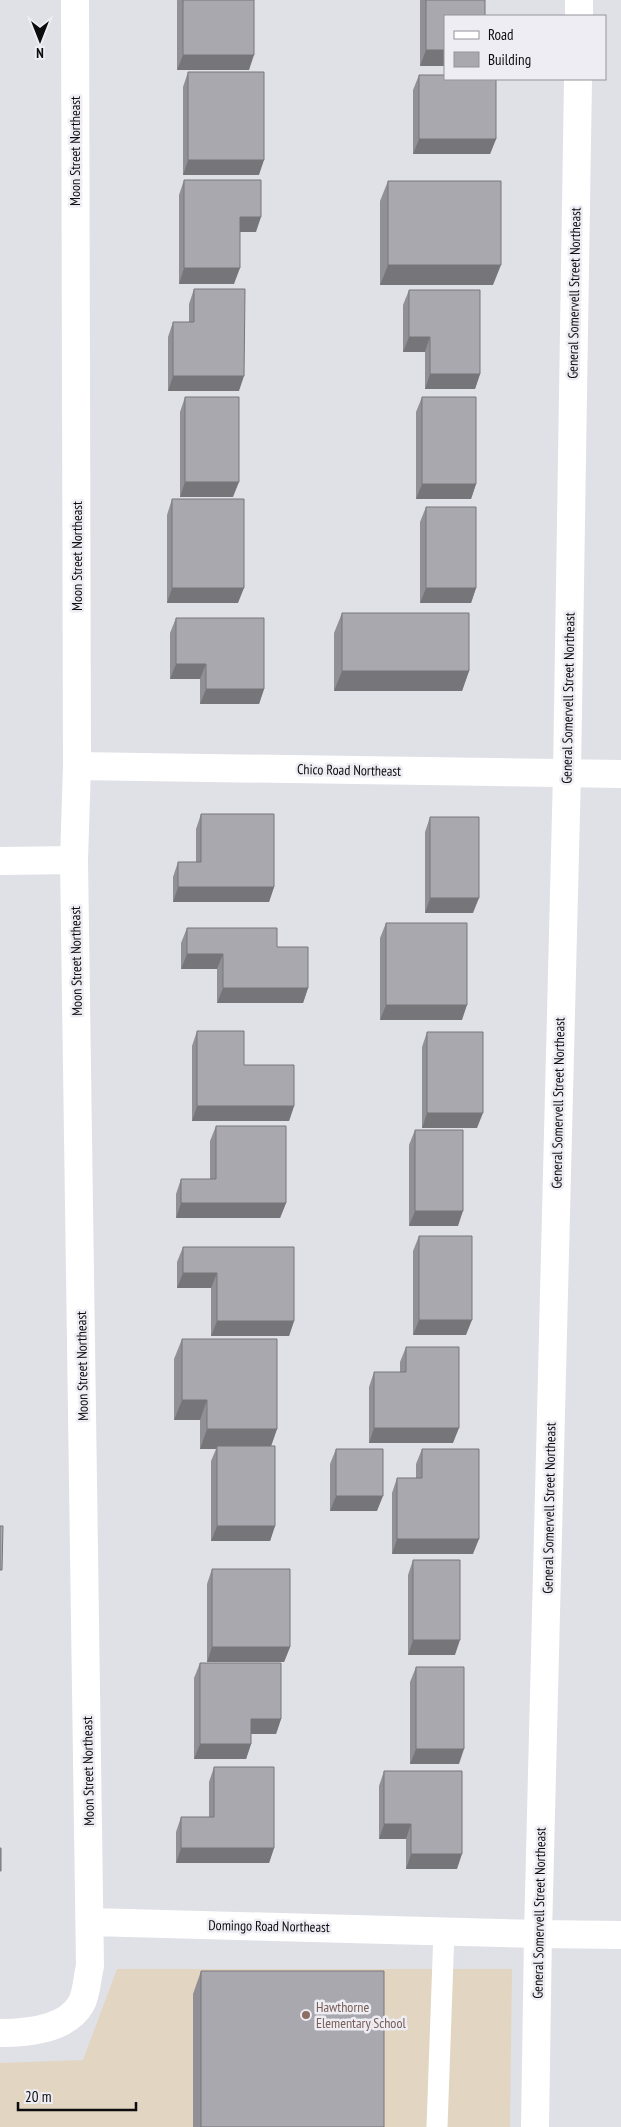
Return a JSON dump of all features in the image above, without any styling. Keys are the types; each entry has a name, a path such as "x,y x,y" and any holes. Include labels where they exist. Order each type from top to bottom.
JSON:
{"street":[{"name":"Moon Street Northeast","path":"75,0 77,766 74,860 91,1922"},
{"path":"579,0 579,15"},
{"name":"General Somervell Street Northeast","path":"535,2127 566,773 578,80"},
{"name":"Chico Road Northeast","path":"77,766 621,774"},
{"path":"0,861 74,860"},
{"path":"0,2033 38,2030 70,2019 82,2003 90,1966 91,1922"},
{"name":"Domingo Road Northeast","path":"91,1922 621,1935"}],"lane":[{"path":"437,2127 444,1931"}],"shaded area":[{"name":"Hawthorne Elementary School","path":"117,1969 512,1969 510,2127 0,2127 0,2063 83,2060"}],"building":[{"path":"183,0 254,0 254,55 183,55"},
{"path":"426,0 485,0 485,15 444,15 444,50 426,50"},
{"path":"188,72 264,72 264,160 188,160"},
{"path":"419,75 444,75 444,80 496,80 496,139 419,139"},
{"path":"184,180 261,180 261,217 240,217 240,268 184,268"},
{"path":"388,181 501,181 501,265 388,265"},
{"path":"194,289 245,289 244,376 173,376 173,322 194,322"},
{"path":"409,290 480,290 480,374 430,374 430,337 409,337"},
{"path":"185,397 239,397 239,482 185,482"},
{"path":"422,397 476,397 476,484 422,484"},
{"path":"172,499 244,499 244,588 172,588"},
{"path":"426,507 476,507 476,588 426,588"},
{"path":"342,613 469,613 469,671 342,671"},
{"path":"176,618 264,618 264,689 206,689 206,664 176,664"},
{"path":"201,814 274,814 274,887 178,887 178,862 201,862"},
{"path":"430,817 479,817 479,898 430,898"},
{"path":"386,923 467,923 467,1005 386,1005"},
{"path":"187,928 277,928 277,947 308,947 308,988 223,988 223,954 187,954"},
{"path":"197,1031 244,1031 244,1065 294,1065 294,1106 197,1106"},
{"path":"427,1032 483,1032 483,1113 427,1113"},
{"path":"216,1126 286,1126 286,1203 181,1203 181,1179 216,1179"},
{"path":"415,1130 463,1130 463,1211 415,1211"},
{"path":"419,1236 472,1236 472,1320 419,1320"},
{"path":"183,1247 294,1247 294,1321 217,1321 217,1273 183,1273"},
{"path":"182,1339 277,1339 277,1429 207,1429 207,1400 182,1400"},
{"path":"406,1347 459,1347 459,1428 374,1428 374,1372 406,1372"},
{"path":"217,1446 275,1446 275,1526 217,1526"},
{"path":"336,1449 383,1449 383,1496 336,1496"},
{"path":"422,1449 479,1449 479,1539 397,1539 397,1478 422,1478"},
{"path":"0,1526 3,1526 2,1570 0,1570"},
{"path":"413,1560 460,1560 460,1640 413,1640"},
{"path":"212,1569 290,1569 290,1647 212,1647"},
{"path":"200,1663 281,1663 281,1719 251,1719 251,1744 200,1744"},
{"path":"416,1667 464,1667 464,1749 416,1749"},
{"path":"214,1767 274,1767 274,1848 181,1848 181,1817 214,1817"},
{"path":"384,1771 462,1771 462,1854 411,1854 411,1824 384,1824"},
{"path":"1,1848 1,1871 0,1871"},
{"path":"201,1971 384,1971 384,2127 201,2127"}],"place":[{"name":"Hawthorne Elementary School","path":"306,2015"}]}
